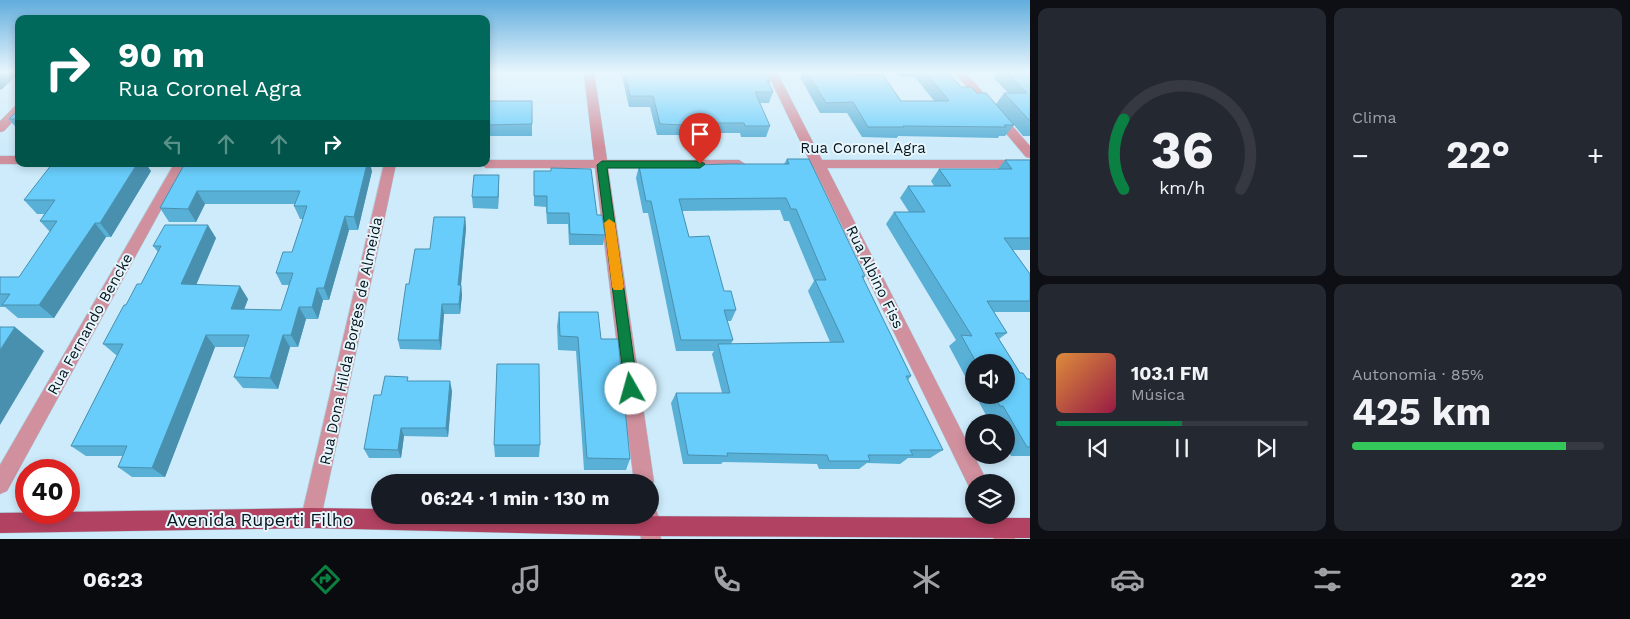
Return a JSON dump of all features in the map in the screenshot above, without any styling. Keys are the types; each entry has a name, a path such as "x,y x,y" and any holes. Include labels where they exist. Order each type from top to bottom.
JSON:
{"main road":[{"name":"Avenida Ruperti Filho","path":"0,522 312,518 649,527 1030,528"}],"street":[{"path":"593,97 643,474"},
{"name":"Rua Albino Fiss","path":"785,97 973,474"},
{"path":"981,97 1030,154"},
{"path":"0,128 15,112"},
{"path":"0,160 15,160"},
{"path":"490,164 750,164"},
{"name":"Rua Coronel Agra","path":"779,164 1030,164"},
{"name":"Rua Fernando Bencke","path":"0,484 178,167"},
{"name":"Rua Dona Hilda Borges de Almeida","path":"312,518 389,167"}],"building":[{"path":"653,97 757,97 770,126 745,126 744,123 660,124"},
{"path":"822,97 898,97 901,101 949,101 946,97 990,97 1014,125 1004,125 1006,127 868,127 853,102 826,103"},
{"path":"1008,97 1030,97 1030,121"},
{"path":"490,101 532,101 532,124 490,125"},
{"path":"15,113 15,119 9,119"},
{"path":"787,159 809,159 865,276 862,276 911,376 906,376 943,450 910,450 913,455 868,455 870,461 829,461 827,455 727,453 728,456 688,455 676,393 730,393 718,344 844,342 815,280 826,280 796,209 791,209 786,198 679,199 689,237 709,236 724,291 731,291 736,310 724,310 733,340 681,340 651,201 646,201 639,166 698,167 697,165 789,164"},
{"path":"1005,160 1030,160 1030,238 1004,238 1030,274 1030,301 987,301 1007,333 995,333 1008,354 972,354 961,335 972,336 894,212 925,212 908,186 951,186 939,169 1012,169"},
{"path":"50,167 135,167 100,223 95,223 39,305 2,305 10,294 0,294 0,277 19,277 57,221 40,221 55,200 24,200"},
{"path":"183,167 366,167 354,217 345,216 324,288 317,288 312,307 299,307 291,335 283,335 270,378 234,377 249,335 206,335 152,468 118,467 127,446 71,446 123,344 103,344 137,284 141,284 161,246 153,246 165,225 208,225 181,284 240,286 231,309 281,310 293,273 276,273 283,252 292,252 307,206 294,206 300,191 197,191 188,209 160,208"},
{"path":"551,168 591,169 597,215 602,215 605,235 570,234 569,213 547,213 547,196 534,196 534,171 551,171"},
{"path":"474,175 499,175 498,197 472,197"},
{"path":"434,217 465,217 458,285 461,285 459,304 442,304 439,340 398,340 406,284 409,284 415,249 430,249"},
{"path":"559,312 598,312 601,339 618,339 630,459 587,458 578,337 560,336"},
{"path":"0,327 15,327 0,350"},
{"path":"497,364 539,364 540,445 494,445"},
{"path":"1015,365 1020,373 1023,373 1027,379 1030,379 1030,447 1027,447 1015,426 1015,414 1008,414 1003,406 999,404 1015,404"},
{"path":"385,376 408,377 407,381 450,381 446,428 401,428 398,450 364,449 374,395 381,395"}],"slow traffic":[{"path":"609,223 618,287"}],"route":[{"path":"631,389 602,165 700,164"}]}
